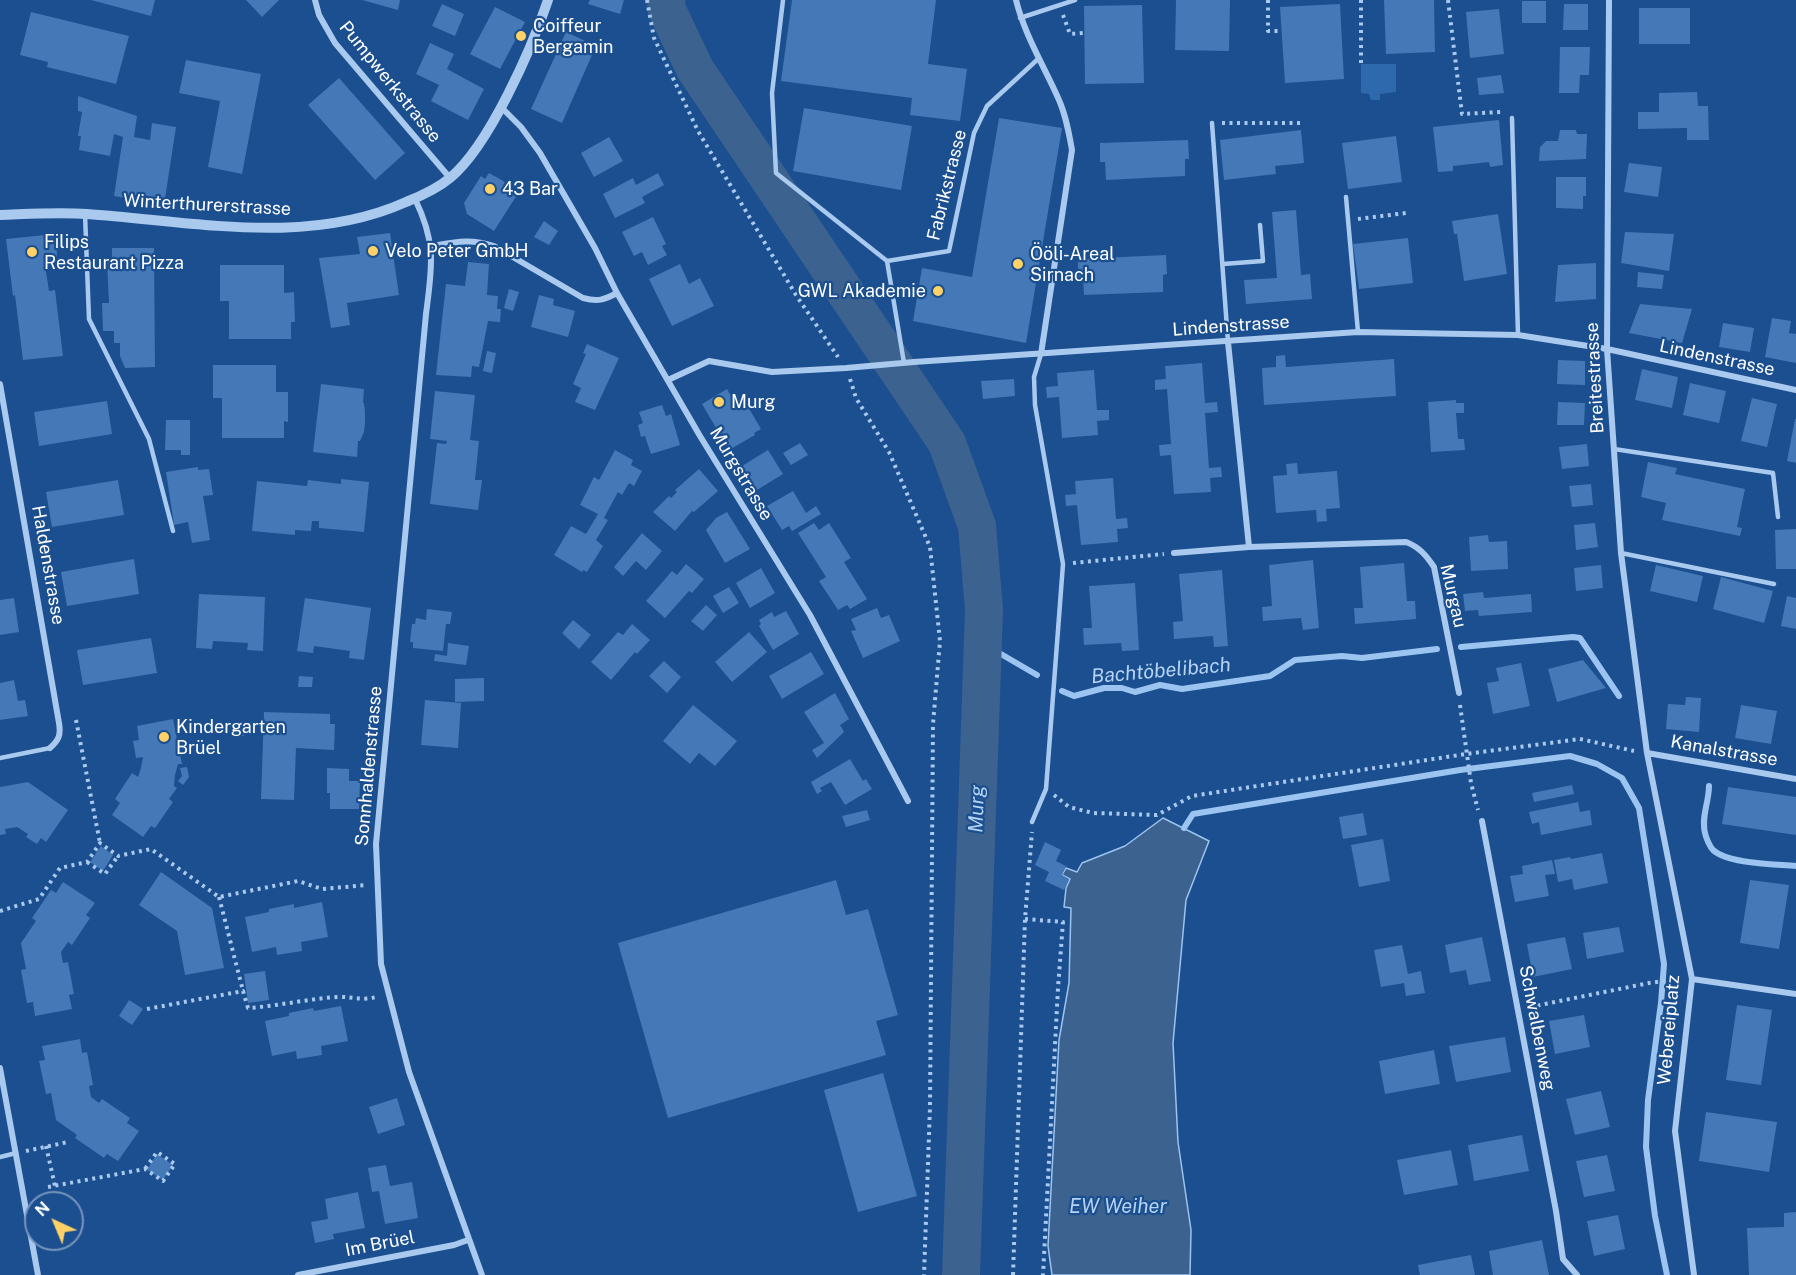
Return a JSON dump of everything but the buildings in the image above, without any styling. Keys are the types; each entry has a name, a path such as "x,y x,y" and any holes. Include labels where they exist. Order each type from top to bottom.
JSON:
{"street":[{"name":"Pumpwerkstrasse","path":"315,0 319,15 335,42 450,178"},
{"name":"Winterthurerstrasse","path":"0,215 85,214 252,228 285,228 362,218 415,199 450,178 482,140 501,107 540,24 548,0"},
{"path":"1016,0 1020,18 1038,60 1060,101 1068,125 1072,150 1041,354"},
{"name":"Breitestrasse","path":"1609,0 1606,349 1621,553 1647,753"},
{"name":"Murgstrasse","path":"501,107 521,127 540,153 700,436 810,615 908,801"},
{"path":"415,199 428,229 432,246 466,240 482,242 494,246 583,298 596,302 605,300 617,292"},
{"name":"Sonnhaldenstrasse","path":"432,246 376,844 376,884 381,964 409,1072 482,1275"},
{"name":"Lindenstrasse","path":"668,380 709,361 772,372 1358,332 1518,335 1606,349 1796,390"},
{"path":"1228,342 1249,547"},
{"name":"Haldenstrasse","path":"0,384 61,733 58,742 50,748"},
{"name":"Murgau","path":"1174,552 1406,542 1417,546 1434,567 1459,693"},
{"name":"Kanalstrasse","path":"1647,753 1796,779"},
{"name":"Webereiplatz","path":"1647,753 1692,979 1675,1131 1694,1275"},
{"name":"Schwalbenweg","path":"1482,821 1563,1258 1576,1275"},
{"path":"1692,979 1796,994"},
{"path":"0,1068 38,1275"},
{"name":"Im Brüel","path":"297,1275 454,1245 468,1240"}],"lane":[{"path":"783,0 772,93 776,173 887,261 904,363"},
{"path":"1020,18 1075,0"},
{"name":"Fabrikstrasse","path":"887,261 949,251 974,133 987,106 1038,60"},
{"path":"1512,118 1518,335"},
{"path":"1212,123 1228,342"},
{"path":"1346,197 1358,332"},
{"path":"85,214 89,320 149,439 173,531"},
{"path":"1223,264 1263,261 1260,225"},
{"path":"1032,822 1046,789 1063,564 1035,405 1034,377 1041,354"},
{"path":"1614,448 1773,473 1778,517"},
{"path":"1621,553 1774,584"},
{"path":"0,758 50,748"},
{"path":"0,1156 16,1153"}],"path":[{"path":"647,0 654,38 698,131 796,295 846,368 856,398 889,452 930,547 940,641 933,724 930,1107 924,1275"},
{"path":"1268,0 1268,31 1281,31"},
{"path":"1361,0 1361,64"},
{"path":"1448,0 1462,114 1511,111 1512,118"},
{"path":"1059,5 1070,34 1084,33"},
{"path":"1212,123 1304,123"},
{"path":"1348,220 1406,213"},
{"path":"1063,564 1174,552"},
{"path":"1459,693 1471,783 1482,821"},
{"path":"76,720 100,843 118,856"},
{"path":"1046,789 1069,807 1093,813 1157,815 1192,796 1580,739 1647,753"},
{"path":"1013,1275 1025,919 1032,822"},
{"path":"0,911 39,899 60,868 87,862 100,843"},
{"path":"87,862 105,874 118,856 151,849 219,897 248,1008 345,996 363,1000 388,993"},
{"path":"219,897 298,881 322,889 376,884"},
{"path":"1025,919 1064,922 1043,1275"},
{"path":"1518,1010 1673,979"},
{"path":"147,1009 243,991"},
{"path":"16,1153 68,1142"},
{"path":"46,1146 54,1186"},
{"path":"48,1187 146,1169 163,1181 175,1164 157,1152 146,1169"}],"shaded area":[{"path":"1361,64 1396,64 1396,92 1380,94 1380,100 1371,100 1369,94 1361,93"}],"water":[{"name":"EW Weiher","path":"1163,818 1209,841 1186,900 1173,1043 1178,1142 1191,1230 1190,1275 1052,1275 1048,1246 1059,1040 1069,983 1071,908 1064,907 1066,888 1070,879 1062,875 1066,868 1077,872 1082,863 1125,846"}],"waterway":[{"name":"Murg","path":"666,0 667,10 695,69 947,443 977,526 984,610 961,1275"},
{"name":"Bachtöbelibach","path":"1461,647 1580,638 1619,696"},
{"path":"982,643 1037,675"},
{"name":"Bachtöbelibach","path":"1062,691 1074,696 1104,688 1122,688 1135,692 1160,685 1182,689 1270,676 1295,660 1342,656 1362,658 1437,649"},
{"path":"1184,828 1193,814 1460,770 1570,756 1597,764 1622,778 1639,808 1664,964 1648,1100 1646,1147 1655,1216 1667,1275"},
{"name":"Bachtöbelibach","path":"1709,786 1704,827 1707,840 1713,850 1720,855 1740,861 1796,866"}],"place":[{"name":"Coiffeur Bergamin","path":"521,36"},
{"name":"43 Bar","path":"490,189"},
{"name":"Velo Peter GmbH","path":"373,251"},
{"name":"Filips Restaurant Pizza","path":"32,252"},
{"name":"Ööli-Areal Sirnach","path":"1018,264"},
{"name":"GWL Akademie","path":"938,291"},
{"name":"Murg","path":"719,402"},
{"name":"Kindergarten Brüel","path":"164,737"}]}
